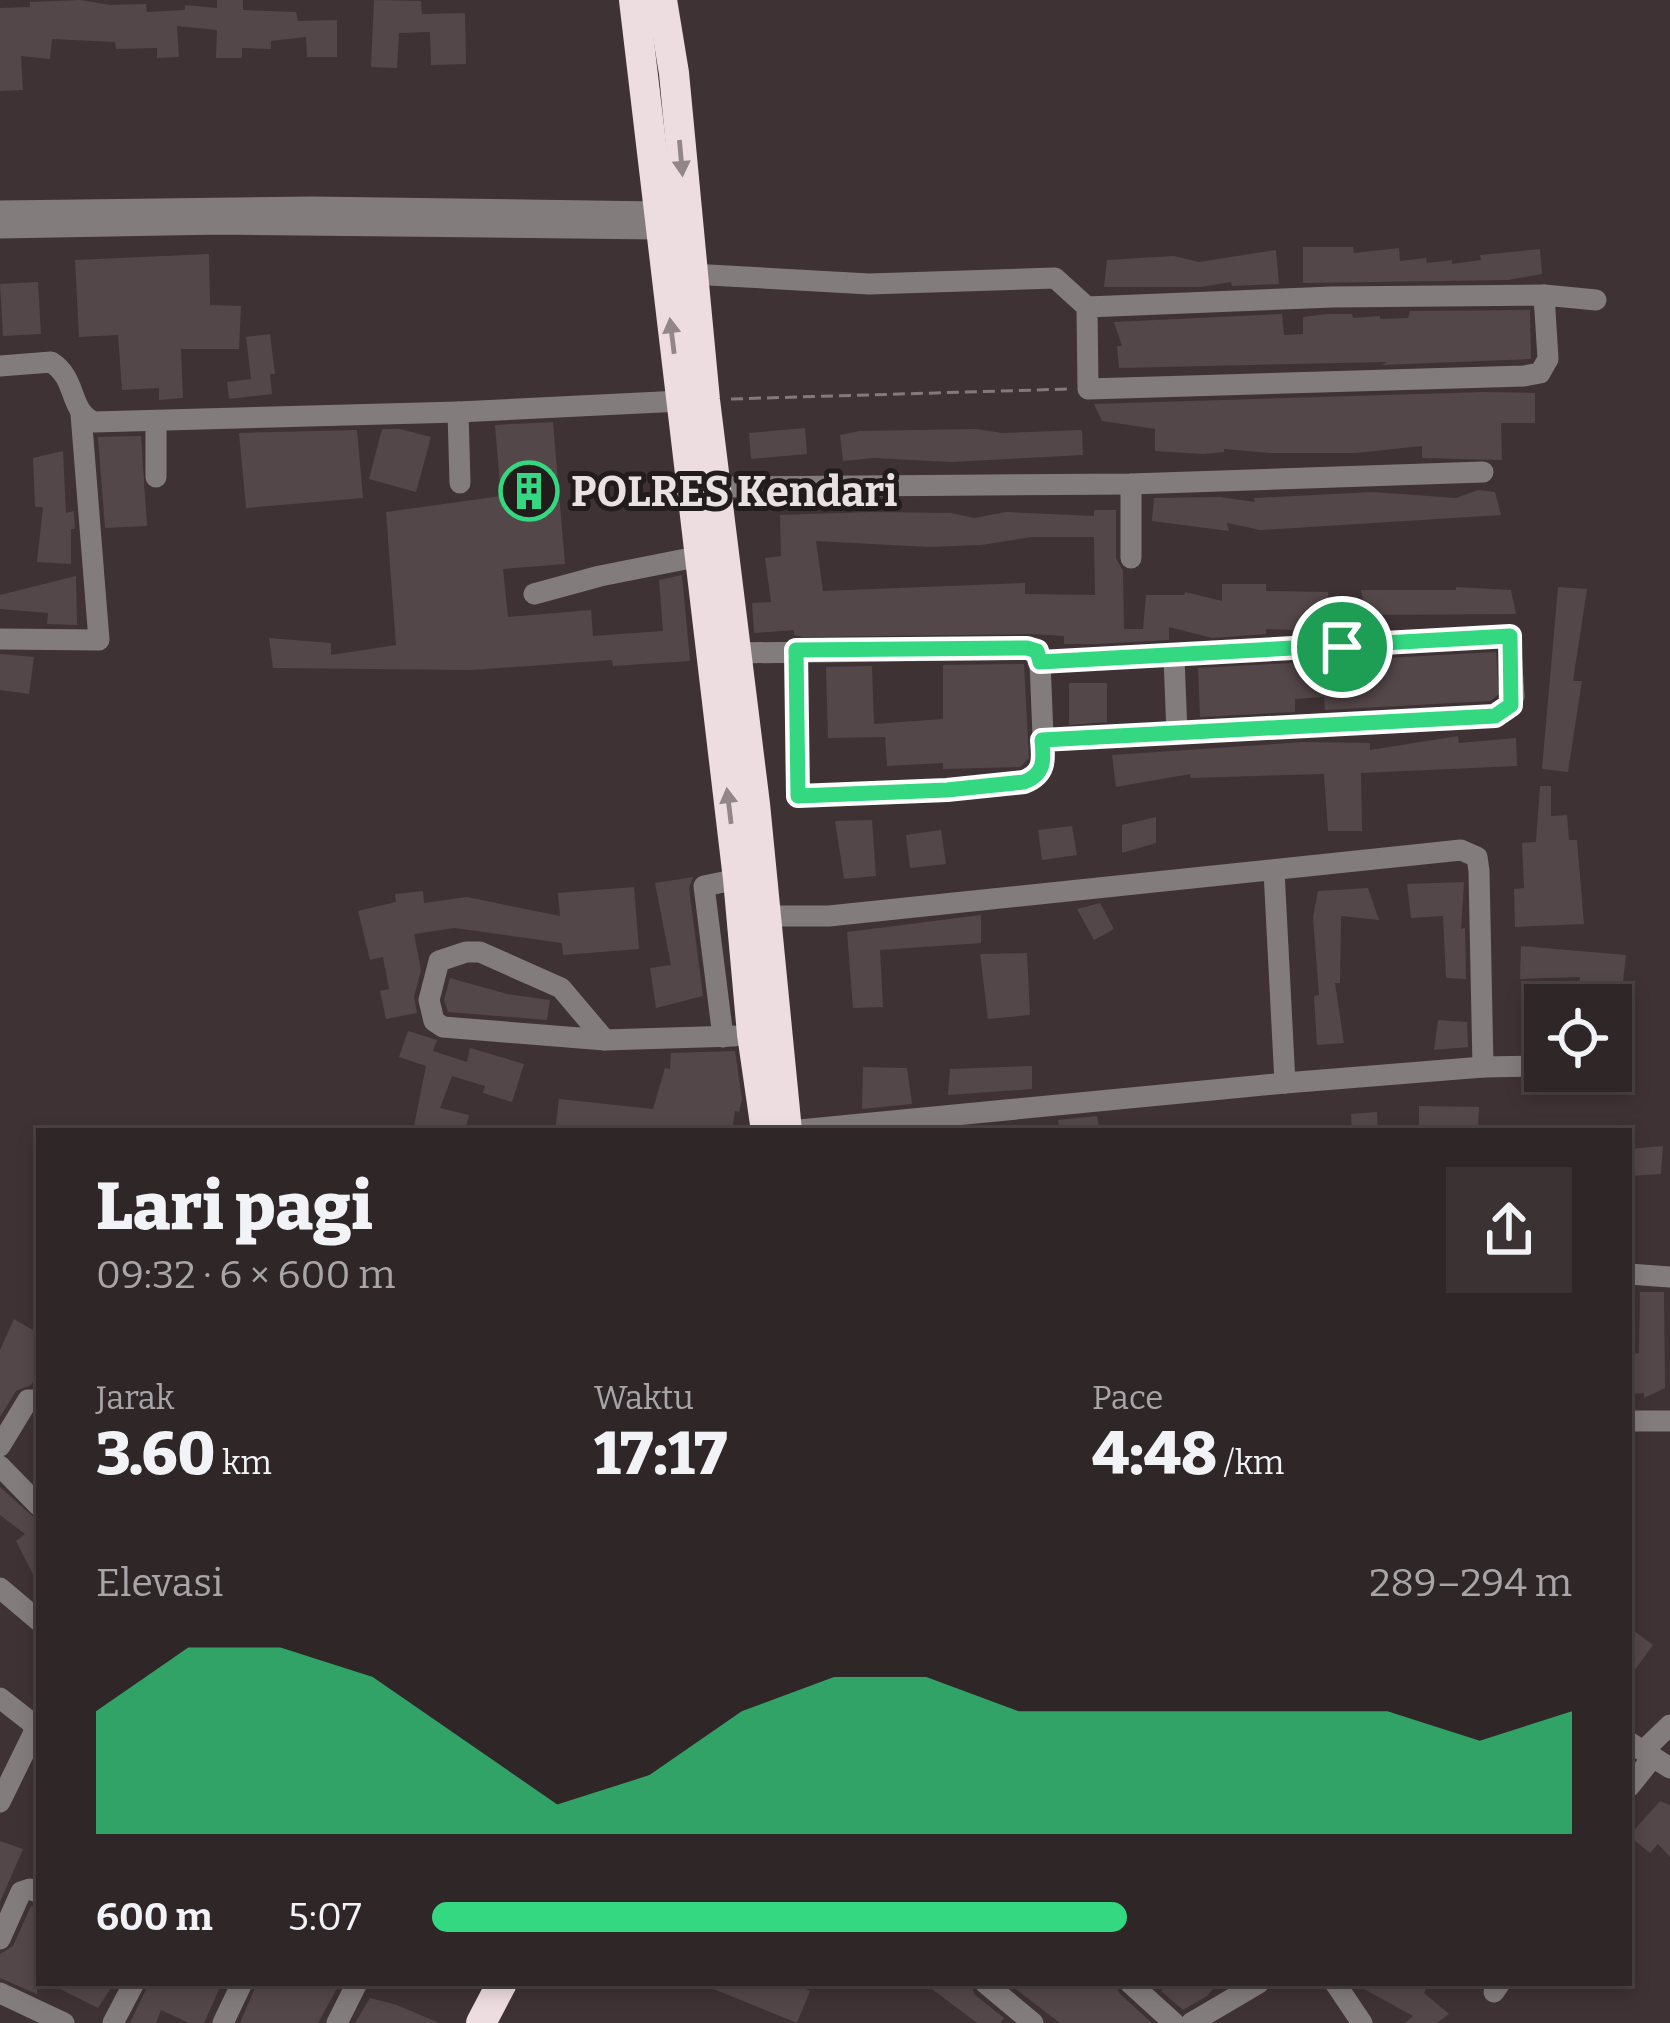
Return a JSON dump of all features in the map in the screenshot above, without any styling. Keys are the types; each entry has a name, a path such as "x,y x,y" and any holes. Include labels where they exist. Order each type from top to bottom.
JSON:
{"highway":[{"path":"634,0 659,75 691,274 693,400 738,879 738,1035 765,1128"},
{"path":"662,0 658,221 693,400 716,488 710,554 736,653 788,1128"},
{"path":"463,2023 481,1986"},
{"path":"481,2023 500,1986"}],"street":[{"path":"0,212 310,207 658,221"},
{"path":"0,228 658,221"},
{"path":"691,274 868,284 1055,278 1087,308 1332,297 1544,295 1596,300"},
{"path":"1087,308 1088,388 1314,384 1540,373 1548,359 1544,295"},
{"path":"0,366 51,362 68,375 81,414 99,640 0,640"},
{"path":"81,414 94,422 156,423 693,400"},
{"path":"458,412 460,483"},
{"path":"156,423 156,477"},
{"path":"716,488 1131,484 1483,472"},
{"path":"1131,484 1131,558"},
{"path":"534,594 710,554"},
{"path":"1040,662 1510,636 1514,696 1511,705 1495,716 1042,740"},
{"path":"736,653 796,650 1027,648 1037,651 1041,770 1024,782 798,796 796,650"},
{"path":"1174,658 1177,733"},
{"path":"764,916 829,916 1462,850 1477,857 1484,1067"},
{"path":"1274,871 1285,1083"},
{"path":"605,1040 561,988 544,978 480,952 439,961 429,1000 434,1021 443,1027 605,1040 738,1035"},
{"path":"819,1128 1285,1083 1524,1066"},
{"path":"1632,1274 1670,1277"},
{"path":"0,1446 28,1400 36,1400"},
{"path":"1632,1421 1670,1421"},
{"path":"0,1466 36,1503"},
{"path":"0,1588 36,1618"},
{"path":"0,1698 36,1724"},
{"path":"1632,1782 1670,1725"},
{"path":"0,1802 36,1729"},
{"path":"0,1939 21,1892 36,1892"},
{"path":"113,2023 132,1986"},
{"path":"223,2023 241,1986"},
{"path":"337,2023 355,1986"},
{"path":"989,1986 1033,2023"},
{"path":"1133,1986 1174,2023"},
{"path":"1191,2023 1253,1986"},
{"path":"1337,1986 1362,2023"},
{"path":"0,1993 64,2023"}],"path":[{"path":"693,400 1088,388"}],"building":[{"path":"81,0 146,4 147,12 185,10 185,5 217,8 217,0 243,0 243,10 296,12 298,21 337,20 337,57 307,57 306,37 271,41 271,49 242,48 242,58 216,58 217,30 177,26 179,57 157,58 157,48 116,49 115,42 52,39 50,59 21,56 23,90 0,91 0,8"},
{"path":"374,0 421,1 422,14 465,13 466,64 431,65 430,32 399,33 397,68 371,67"},
{"path":"1303,247 1353,247 1354,253 1399,248 1400,261 1426,258 1427,263 1452,260 1452,264 1481,260 1480,255 1540,249 1542,274 1508,280 1303,283"},
{"path":"1276,250 1279,284 1104,287 1107,260 1174,256 1199,262"},
{"path":"209,254 210,305 241,306 239,349 181,349 183,398 159,400 159,388 122,390 118,335 79,337 75,260"},
{"path":"38,282 41,334 3,336 0,284"},
{"path":"1530,310 1531,359 1382,365 1387,362 1119,368 1117,346 1122,346 1114,322 1282,314 1284,335 1303,334 1303,317 1326,314 1380,319 1408,318 1410,311"},
{"path":"270,334 275,374 270,374 272,394 229,399 227,382 251,379 246,337"},
{"path":"1535,393 1535,423 1501,423 1502,460 1422,458 1422,446 1356,453 1155,451 1155,429 1102,421 1094,404"},
{"path":"553,422 565,564 503,569 508,617 591,610 593,636 663,631 659,580 682,575 690,661 613,666 612,660 471,670 273,668 269,638 331,643 331,655 396,645 386,512 501,496 495,425"},
{"path":"805,428 807,454 751,459 749,433"},
{"path":"382,429 431,437 416,492 369,479"},
{"path":"976,429 1002,433 1082,430 1083,455 951,462 843,461 840,435"},
{"path":"357,430 363,498 246,508 239,433"},
{"path":"141,436 147,526 105,528 98,437"},
{"path":"63,451 66,513 74,511 71,564 37,562 43,507 35,507 33,458"},
{"path":"1478,490 1495,492 1501,515 1260,530 1227,523 1229,531 1152,521 1154,498 1220,497 1255,502 1254,498 1373,492 1456,498"},
{"path":"1094,510 1116,510 1124,629 1143,629 1146,595 1185,592 1222,601 1222,584 1266,584 1266,591 1328,592 1328,631 1266,629 1266,634 1212,638 1169,627 1169,640 1097,644 1064,644 1064,636 1033,634 803,637 794,635 794,630 754,633 752,603 771,602 765,558 781,556 780,515 951,513 974,518 1006,512 1094,516","holes":["1032,537 1094,537 1095,595 1025,594 1025,583 823,591 816,541 929,547"]},
{"path":"76,576 77,625 47,624 48,613 0,609 0,595"},
{"path":"1558,587 1587,589 1573,681 1582,681 1568,772 1542,769"},
{"path":"1361,590 1456,590 1511,590 1516,614 1366,615"},
{"path":"1496,652 1499,694 1490,701 1325,710 1324,697 1295,699 1295,712 1200,717 1198,668"},
{"path":"0,654 34,657 29,694 0,690"},
{"path":"1024,664 1029,758 1020,767 887,766 885,737 828,738 826,667 872,666 874,724 943,719 943,665"},
{"path":"1069,683 1107,683 1107,722 1069,725"},
{"path":"1458,736 1459,743 1516,738 1517,766 1361,773 1362,831 1328,831 1324,774 1190,778 1190,774 1116,787 1112,755 1304,742 1370,743 1370,750"},
{"path":"1540,786 1551,786 1551,816 1567,815 1569,840 1577,840 1584,924 1515,927 1514,889 1524,888 1522,843 1536,842"},
{"path":"1156,817 1156,843 1122,853 1122,825"},
{"path":"872,820 876,876 844,879 835,821"},
{"path":"1072,826 1077,855 1042,860 1038,830"},
{"path":"941,830 946,864 910,868 906,835"},
{"path":"693,877 689,888 703,996 656,1008 650,968 671,965 655,883"},
{"path":"1464,882 1461,929 1465,928 1466,979 1446,978 1443,916 1411,918 1407,884"},
{"path":"634,887 639,949 563,955 562,943 455,928 414,934 421,970 414,997 417,1013 386,1019 380,991 389,989 383,957 370,960 358,911 396,902 395,894 423,891 424,903 467,897 560,916 558,893"},
{"path":"1368,888 1379,920 1341,916 1340,983 1335,983 1344,1043 1317,1045 1313,917 1318,891"},
{"path":"1100,903 1114,929 1094,940 1077,909"},
{"path":"981,915 981,943 880,950 883,1007 853,1008 847,932"},
{"path":"1521,946 1626,955 1623,981 1579,984 1580,977 1520,979"},
{"path":"1027,953 1030,1015 988,1019 980,954"},
{"path":"450,978 550,1000 547,1020 448,1012 444,1000"},
{"path":"1438,1020 1467,1022 1468,1047 1434,1050"},
{"path":"408,1031 437,1040 433,1051 467,1062 470,1048 524,1064 512,1102 483,1093 485,1086 452,1076 440,1108 469,1115 466,1128 414,1128 426,1066 399,1057"},
{"path":"735,1051 742,1099 732,1128 555,1128 559,1099 653,1109 665,1068 670,1069 671,1053"},
{"path":"1032,1066 1032,1089 948,1095 950,1069"},
{"path":"863,1067 907,1068 912,1104 862,1109"},
{"path":"1419,1106 1479,1107 1478,1128 1419,1128"},
{"path":"1377,1112 1378,1128 1352,1128 1351,1114"},
{"path":"1097,1116 1099,1128 1059,1128 1058,1120"},
{"path":"1663,1146 1661,1174 1632,1176 1632,1149"},
{"path":"1640,1292 1664,1292 1665,1388 1644,1398 1644,1393 1632,1394 1632,1354 1639,1353"},
{"path":"14,1319 36,1332 36,1376 31,1385 16,1391 0,1417 0,1350"},
{"path":"0,1487 36,1519 36,1580 16,1541 25,1534 0,1515"},
{"path":"1632,1629 1653,1645 1632,1674"},
{"path":"1660,1801 1670,1805 1670,1857 1658,1844 1650,1853 1632,1838"},
{"path":"0,1841 23,1849 0,1902"},
{"path":"31,1906 36,1907 37,1994 0,1978 0,1954 13,1946"},
{"path":"54,1986 111,1988 98,2008"},
{"path":"148,1986 221,1986 204,2023 189,2023 161,2010 156,2023 130,2023"},
{"path":"256,1986 338,1986 318,2023 240,2023"},
{"path":"706,1986 800,1986 810,1991 797,2023"},
{"path":"928,1986 971,1986 975,1995 1004,2018 1000,2023 977,2023"},
{"path":"1012,1986 1116,1986 1152,2023 1060,2023"},
{"path":"1165,1986 1215,1986 1183,2010 1161,1991"},
{"path":"1358,1986 1428,1986 1424,1993 1449,2014 1437,2023 1405,2023 1413,2016"},
{"path":"370,1998 397,2005 439,2023 355,2023"}],"place":[{"name":"POLRES Kendari","path":"529,491"}],"route":[{"path":"1510,636 1514,696 1511,705 1495,716 1042,740 1041,770 1024,782 798,796 796,650 1027,648 1037,651 1040,662 1342,647 1510,636"}]}
